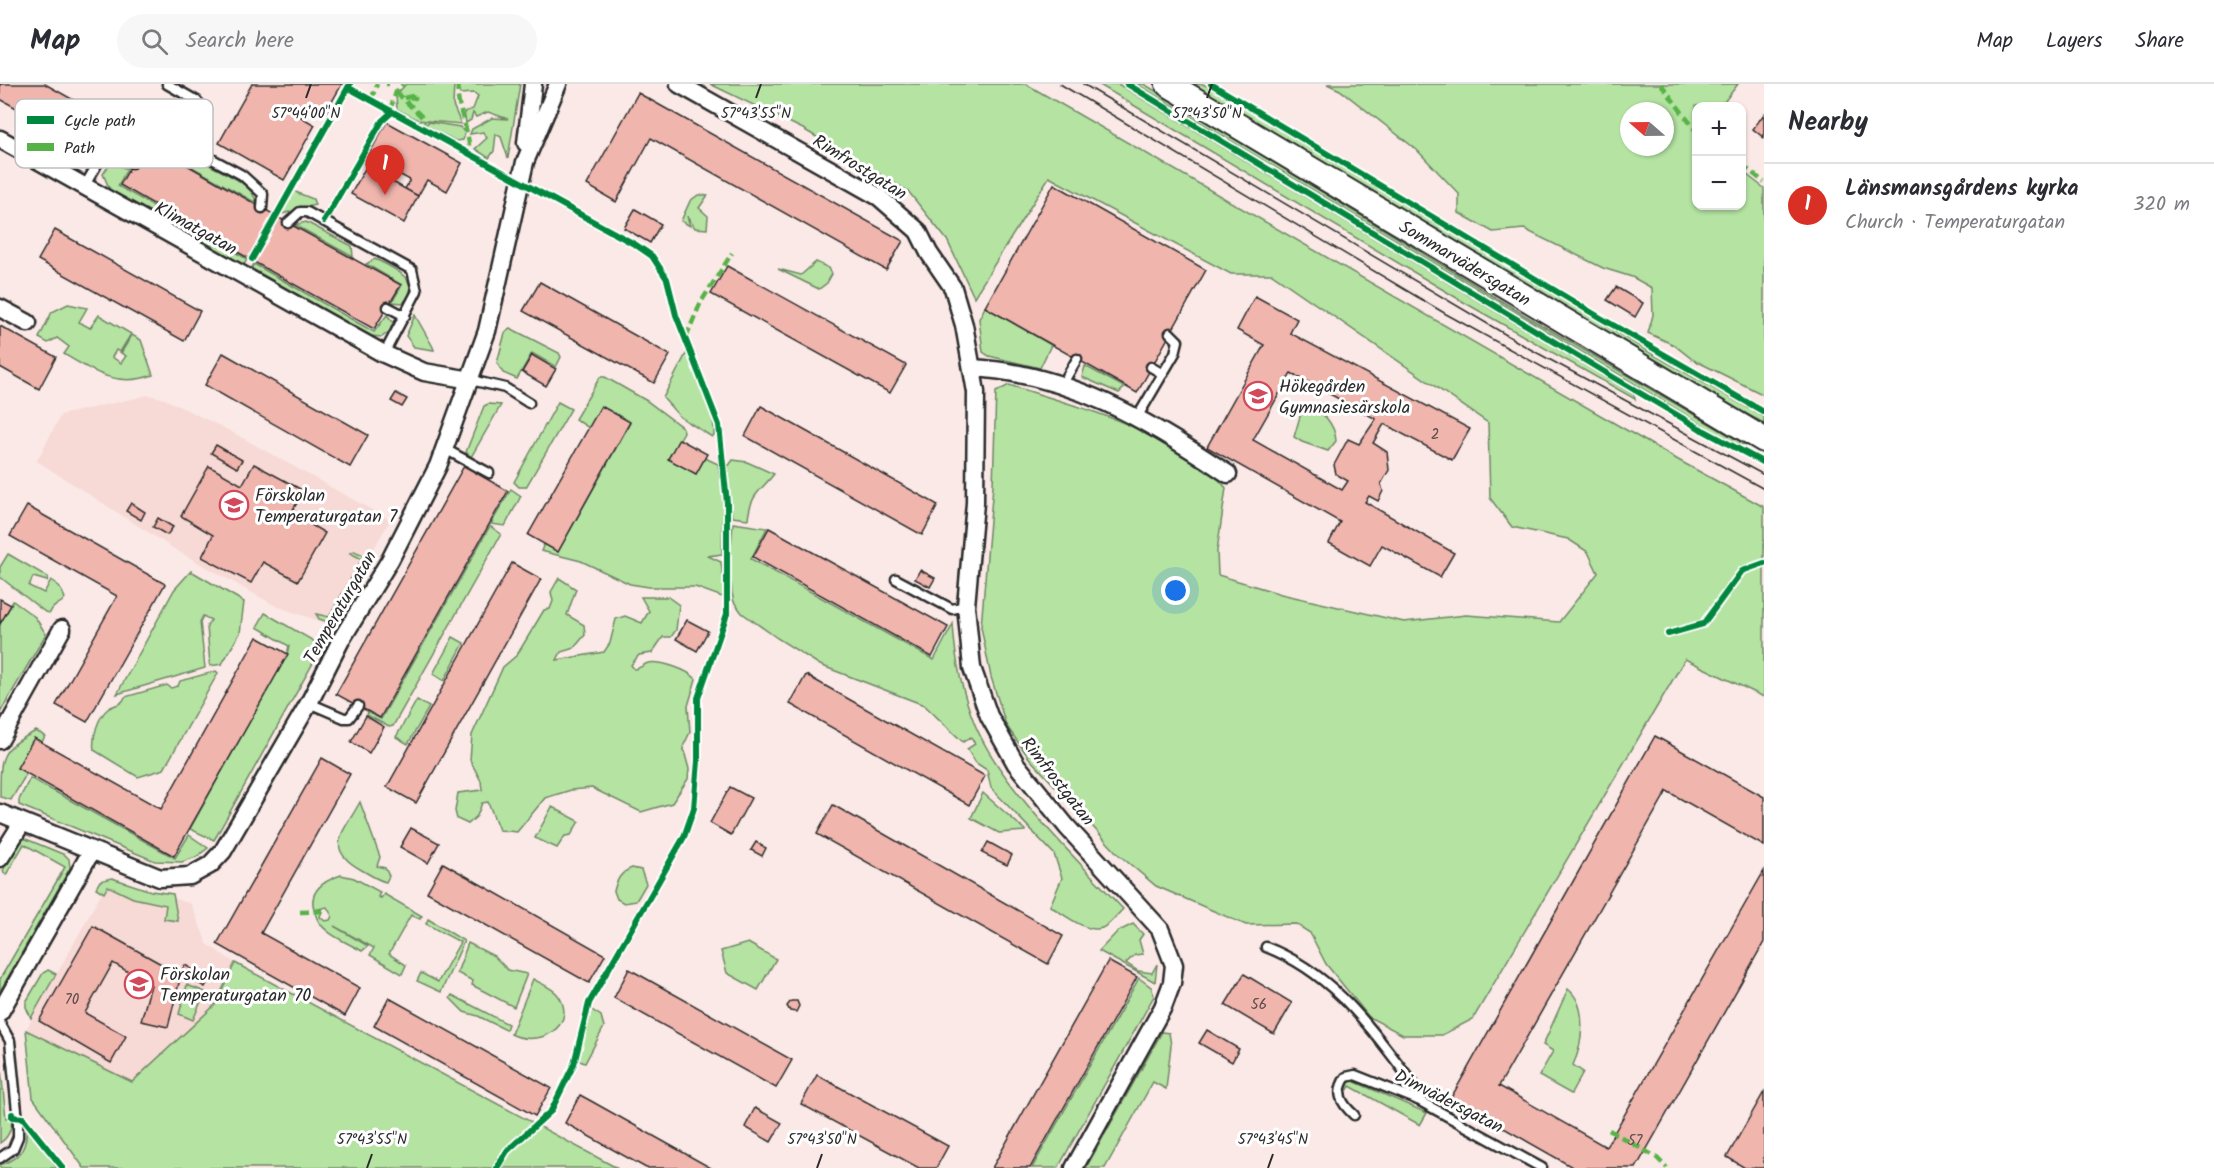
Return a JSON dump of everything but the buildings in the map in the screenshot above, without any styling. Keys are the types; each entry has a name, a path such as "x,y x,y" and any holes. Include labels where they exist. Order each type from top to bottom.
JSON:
{"street":[{"name":"Temperaturgatan","path":"0,813 91,852 160,878 182,878 202,870 223,851 309,703 341,640 390,560 445,449 471,380 492,314 525,162 533,84"},
{"name":"Temperaturgatan","path":"525,162 558,84"},
{"name":"Rimfrostgatan","path":"679,84 879,197 918,231 929,253 953,288 964,325 976,392 977,468 966,606 972,668 989,716 1016,764 1067,826 1160,929 1174,965 1172,984 1163,1006 1074,1168"},
{"name":"Sommarvädersgatan","path":"1168,84 1764,440"},
{"name":"Klimatgatan","path":"0,139 15,148"},
{"name":"Klimatgatan","path":"51,168 384,354 424,372 471,380"},
{"path":"0,308 28,323"},
{"path":"972,368 993,369 1062,385 1138,416 1228,474"},
{"path":"0,740 62,629"},
{"path":"0,858 22,823"},
{"path":"0,1012 91,852"}],"lane":[{"path":"167,84 193,99"},
{"path":"213,161 255,185 262,194 262,208"},
{"path":"84,187 95,168"},
{"path":"288,223 300,212 307,212 412,270 417,291 384,354"},
{"path":"388,307 405,316"},
{"path":"1138,416 1178,344 1176,337 1170,333"},
{"path":"1062,385 1077,360"},
{"path":"1151,367 1163,374"},
{"path":"471,380 505,388 529,402"},
{"path":"445,449 489,473"},
{"path":"896,579 952,609 966,606"},
{"path":"309,703 344,718 349,718 358,706"},
{"path":"1266,947 1301,962 1344,998 1420,1092 1419,1100"},
{"path":"0,1023 10,1041 18,1121 18,1137 12,1149 0,1158"},
{"name":"Dimvädersgatan","path":"1354,1115 1341,1102 1339,1091 1346,1077 1355,1075 1419,1100 1542,1168"}],"shaded area":[{"name":"Förskolan Temperaturgatan 7","path":"149,395 164,399 226,429 390,520 331,625 276,606 176,550 37,461 61,415"},
{"name":"Förskolan Temperaturgatan 70","path":"110,878 191,904 207,944 235,963 216,1005 132,1083 26,1030"}],"green space":[{"path":"406,84 454,84 453,105 461,124 418,120 397,109 396,95"},
{"path":"459,84 520,84 508,158 501,137 496,134 494,151 489,158 475,149 487,138 483,132 470,134 472,129 492,118 508,119 488,112 476,117 473,113 471,120 466,123 464,112 473,109 478,96 474,93 460,94"},
{"path":"710,84 1026,84 1680,461 1764,507 1764,697 1685,659 1473,1019 1442,1035 1403,1035 1369,1017 1326,964 1310,933 1296,924 1246,925 1156,886 1118,854 1029,758 1006,725 991,677 981,627 993,485 996,392 1009,385 1104,415 1149,434 1206,469 1226,488 1217,551 1218,575 1281,594 1404,622 1466,615 1559,622 1598,573 1588,552 1568,539 1512,527 1490,498 1488,423 1272,274 1231,274 1049,177 974,297 947,240 908,191 803,129"},
{"path":"1098,84 1118,84 1634,395 1635,399 1467,304"},
{"path":"1137,84 1144,84 1526,316 1744,444 1740,445 1713,431"},
{"path":"1186,84 1203,84 1649,352 1764,417 1764,423 1658,369"},
{"path":"1327,84 1738,84 1724,102 1692,102 1692,210 1746,210 1746,174 1764,188 1764,395 1692,359 1674,345 1648,333 1653,315 1652,288 1632,277 1603,268 1524,229 1493,232 1459,213 1459,194 1417,150 1340,90"},
{"path":"429,122 460,127 465,133 463,140 456,141 425,125"},
{"path":"213,167 236,179 250,190 256,203 194,168"},
{"path":"107,168 127,169 118,186 247,259 244,265 110,190 103,174"},
{"path":"293,191 313,199 315,205 282,214"},
{"path":"698,195 708,195 699,208 708,216 707,229 695,228 687,216 690,226 681,221 690,201"},
{"path":"306,222 352,246 353,257 295,225"},
{"path":"375,259 390,266 404,276 408,282 409,295 403,303 392,302 402,285 366,264"},
{"path":"816,262 829,268 832,274 827,283 819,289 778,269 801,275"},
{"path":"254,264 374,332 387,315 393,322 390,331 382,337 370,336 251,269"},
{"path":"68,304 87,308 79,322 90,328 99,315 131,334 120,352 116,350 112,357 121,363 126,356 121,353 132,335 141,340 153,375 128,380 106,376 64,354 69,347 57,338 48,343 39,338 52,312"},
{"path":"985,307 1051,345 1040,368 989,356 983,352 979,319"},
{"path":"415,315 434,350 414,347 406,336"},
{"path":"510,328 559,353 561,357 556,367 532,353 517,379 503,373 497,363 505,333"},
{"path":"686,354 696,369 705,392 714,427 712,437 680,417 663,398"},
{"path":"1085,366 1124,388 1119,393 1082,377"},
{"path":"600,377 605,377 647,401 683,428 684,432 669,458 696,474 705,458 718,464 723,497 722,554 708,556 721,562 725,598 695,587 649,587 630,584 581,561 541,551 544,544 558,552 630,423 601,406 589,428 575,419"},
{"path":"558,402 571,409 526,487 519,487 514,482"},
{"path":"501,405 471,457 466,452 484,406"},
{"path":"1306,407 1323,414 1331,424 1336,441 1328,451 1294,437 1301,413"},
{"path":"733,460 747,462 774,474 754,498 748,519 732,517 727,468"},
{"path":"511,489 521,496 505,526 491,524"},
{"path":"733,523 767,528 751,559 934,660 953,624 957,663 963,689 976,727 988,751 1022,799 1123,909 1111,922 1102,928 1089,928 1050,906 1062,878 1054,854 991,788 987,770 976,763 967,749 975,744 971,737 963,742 924,705 820,665 742,613 734,602 732,593 730,561"},
{"path":"490,526 501,534 393,726 389,727 367,715 368,712 381,719"},
{"path":"354,551 368,557 370,564 339,619 334,624 319,619 316,614 329,617 362,559 350,553"},
{"path":"8,554 48,577 47,581 33,577 29,586 44,593 51,580 60,588 65,598 50,613 45,612 0,577 0,567"},
{"path":"191,571 244,602 240,633 222,664 210,666 207,626 211,620 203,616 200,622 205,668 117,694 174,590"},
{"path":"559,578 576,589 567,615 584,625 585,635 574,648 561,652 557,660 604,652 610,643 616,619 625,616 642,623 649,611 641,597 668,597 679,605 676,630 671,637 663,637 652,653 639,655 631,665 634,669 653,662 666,664 687,672 696,679 688,706 690,732 683,747 689,769 688,779 672,803 641,812 592,788 571,790 545,798 517,832 499,830 488,802 482,803 477,816 468,824 457,819 455,811 458,793 482,790 481,781 470,760 472,735 503,667 517,655 544,610 550,609 553,601 551,592"},
{"path":"13,601 35,617 46,634 0,713 0,624"},
{"path":"265,613 312,640 318,645 318,654 214,840 190,829 287,654 289,646 257,627"},
{"path":"453,637 464,643 444,681 433,674"},
{"path":"216,671 218,673 164,769 138,777 94,750 95,733 99,721 109,708 122,702 125,697 167,685 171,688 178,686 180,681"},
{"path":"417,700 429,707 408,744 396,737"},
{"path":"36,731 45,736 42,742 34,738 27,773 11,800 0,797 4,755 15,743"},
{"path":"30,778 175,858 189,835 208,848 196,857 182,862 155,861 19,805 19,800"},
{"path":"983,793 1025,831 999,833 971,818"},
{"path":"360,802 380,857 377,866 385,868 389,876 386,882 360,869 342,854 340,839"},
{"path":"552,807 579,821 571,835 565,836 557,848 535,838"},
{"path":"21,839 65,855 69,859 70,868 0,991 0,979 65,867 24,844 6,875 3,871 8,857"},
{"path":"632,868 641,870 646,884 636,901 624,903 617,899 614,891 620,876"},
{"path":"341,875 354,878 380,892 378,897 381,898 384,894 422,916 420,919 411,915 389,954 406,965 402,974 370,955 374,948 334,926 368,946 362,951 334,936 317,919 315,912 322,911 320,917 325,921 330,920 332,916 327,907 314,910 316,891 324,883"},
{"path":"112,878 151,891 173,894 178,921 164,919 166,905 133,898 108,886 104,893 96,888 100,881"},
{"path":"428,919 464,941 441,992 417,981 421,973 438,982 460,942 426,924"},
{"path":"1133,924 1143,934 1139,940 1143,954 1135,955 1126,963 1138,971 1152,973 1157,964 1155,982 1099,951 1117,932"},
{"path":"468,943 494,956 508,970 527,974 514,1007 472,985 473,981 457,973"},
{"path":"748,943 776,959 758,990 727,973 721,951"},
{"path":"235,963 617,1168 84,1168 33,1098 26,1030 132,1082 215,1005"},
{"path":"48,970 56,974 31,1018 26,1002 43,973"},
{"path":"1139,978 1151,987 1154,996 1058,1168 1032,1168"},
{"path":"533,979 558,995 564,1008 563,1018 552,1032 533,1038 522,1038 511,1034"},
{"path":"187,985 205,992 193,1020 179,1014"},
{"path":"1568,989 1575,996 1579,1005 1582,1026 1573,1065 1583,1072 1571,1094 1539,1076 1553,1051 1543,1045"},
{"path":"452,995 508,1024 506,1030 478,1016 464,1012 450,998"},
{"path":"592,1010 601,1016 604,1027 585,1063 577,1060"},
{"path":"1162,1032 1169,1033 1171,1045 1166,1089 1153,1082 1105,1168 1086,1168"},
{"path":"0,1060 6,1118 12,1118 9,1132 0,1143"},
{"path":"1353,1081 1427,1113 1420,1125 1350,1086 1343,1098 1345,1083"},
{"path":"26,1125 57,1168 0,1168 0,1165 13,1159 22,1151 26,1140"}],"tram line":[{"path":"1060,84 1446,314 1764,489"},
{"path":"1083,84 1530,349 1764,475"}],"marked path":[{"path":"371,100 377,84"},
{"path":"390,110 396,92 403,84"},
{"path":"458,84 459,103 468,136 469,154"},
{"path":"1661,84 1692,126"},
{"path":"396,92 422,117 424,124"},
{"path":"404,98 416,95 415,98 411,97 411,106"},
{"path":"1746,168 1764,182"},
{"path":"686,337 701,302 732,253"},
{"path":"300,912 325,911"},
{"path":"1609,1130 1656,1157 1667,1168"}],"cycle path":[{"path":"252,259 350,84"},
{"path":"1127,84 1601,370 1699,428 1764,463"},
{"path":"1211,84 1599,317 1764,412"},
{"path":"349,88 636,245 652,256 667,279 676,315 719,425 727,503 727,614 698,698 698,761 694,808 684,837 589,1003 574,1064 551,1111 507,1151 497,1168"},
{"path":"324,221 382,121 392,112"},
{"path":"1668,634 1703,624 1742,571 1764,563"},
{"path":"12,1114 12,1117 23,1118 63,1168"}],"place":[{"name":"Länsmansgårdens kyrka","path":"385,195"},
{"name":"Hökegården Gymnasiesärskola","path":"1258,396"},
{"name":"Förskolan Temperaturgatan 7","path":"234,505"},
{"name":"Förskolan Temperaturgatan 70","path":"139,984"}]}
